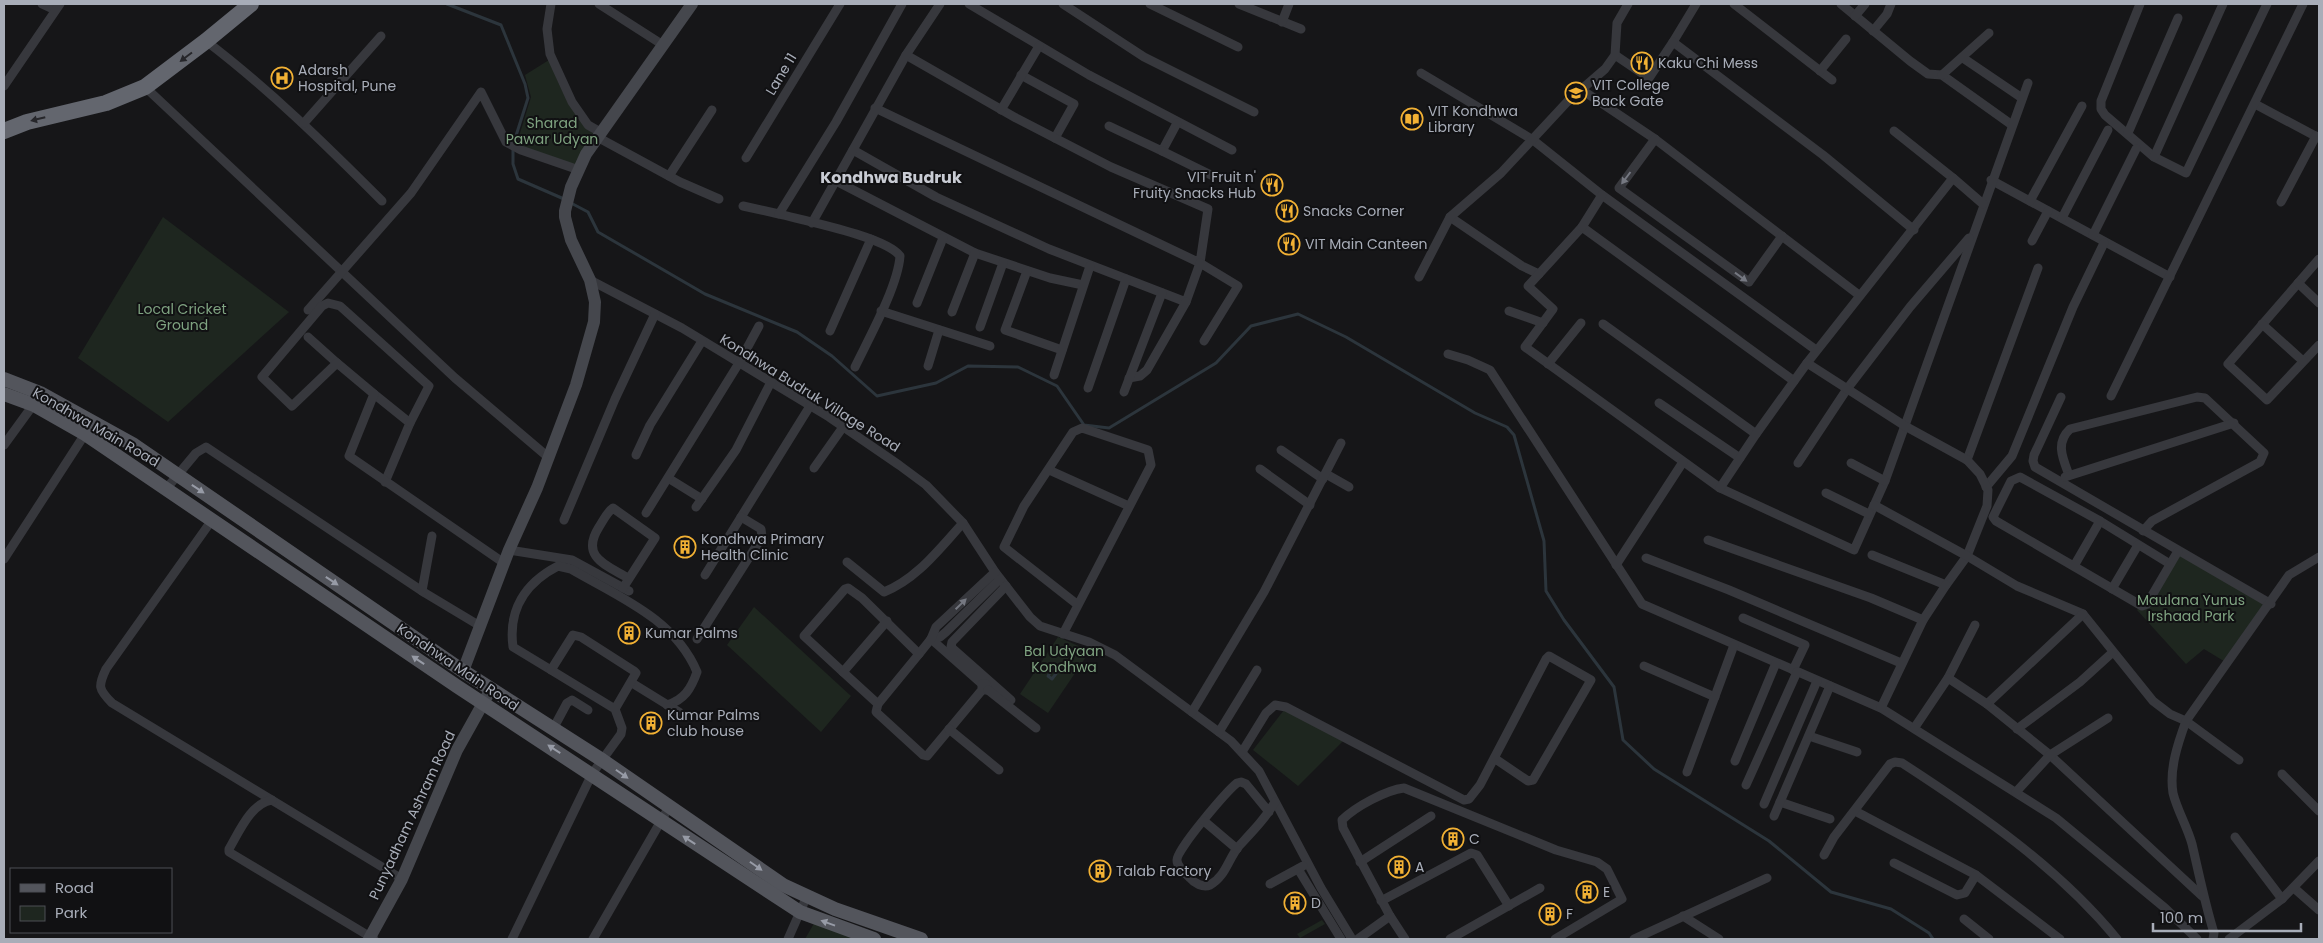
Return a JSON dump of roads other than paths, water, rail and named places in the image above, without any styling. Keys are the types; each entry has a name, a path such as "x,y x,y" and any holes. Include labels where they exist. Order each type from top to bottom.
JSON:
{"highway":[{"path":"5,127 106,103 145,87 251,4"}],"main road":[{"name":"Kondhwa Main Road","path":"4,379 37,399 85,434 483,704 800,912 874,939"},
{"name":"Kondhwa Main Road","path":"4,394 37,399 134,445 463,671 602,760 783,885 835,909 920,939"}],"street":[{"path":"4,86 58,7 42,4"},
{"path":"551,4 547,29 550,54 572,102 588,125 601,136 669,176 719,199"},
{"path":"599,4 663,45"},
{"path":"463,671 509,550 537,488 576,385 594,322 595,302 590,280 572,240 565,211 571,187 586,154 601,136 692,4"},
{"name":"Lane 11","path":"746,158 840,4"},
{"path":"779,214 836,122 902,4"},
{"path":"812,223 875,108 906,55 940,4"},
{"path":"969,4 1039,46 1176,123 1232,150"},
{"path":"1062,4 1144,57 1254,112"},
{"path":"1150,4 1238,47"},
{"path":"1239,4 1301,29"},
{"path":"1282,22 1289,4"},
{"path":"1419,277 1450,217 1501,173 1568,101 1605,68 1615,55 1617,23 1628,4"},
{"path":"1615,55 1649,78 1696,4"},
{"path":"1734,4 1832,80"},
{"path":"1841,4 1928,74 1942,75 2012,124"},
{"path":"1855,16 1865,4"},
{"path":"1873,31 1887,14 1891,4"},
{"path":"2140,4 2101,101 2101,109 2105,115 2128,132 2154,157 2182,173 2189,170 2267,4"},
{"path":"2154,157 2223,4"},
{"path":"2112,396 2303,4"},
{"path":"2128,132 2178,18"},
{"path":"1942,75 1989,33"},
{"path":"304,124 381,36"},
{"path":"1820,71 1846,39"},
{"path":"206,41 304,124 382,201"},
{"path":"1673,42 1823,155 1914,230"},
{"path":"1001,110 1039,46"},
{"path":"906,55 1001,110 1111,167 1208,209 1200,263 1186,302 1146,370 1140,376 1129,378"},
{"path":"1963,58 2022,98"},
{"path":"1421,73 1533,140 1602,195 1816,350"},
{"path":"1021,75 1074,104 1055,138"},
{"path":"1602,195 1582,227 1528,286 1553,309 1525,347 1720,488 1854,550 1869,514 1886,481 1991,180 2028,83"},
{"path":"145,87 455,378 548,457"},
{"path":"1582,90 1655,139 1859,295"},
{"path":"308,310 411,193 481,92 506,142 517,148 579,170"},
{"path":"2255,104 2318,137 2281,202"},
{"path":"2030,201 2082,106"},
{"path":"875,108 1200,263 1238,286 1204,341"},
{"path":"669,176 712,110"},
{"path":"1162,151 1176,123"},
{"path":"1109,126 1213,176"},
{"path":"2062,218 2108,130"},
{"path":"1894,131 1983,204"},
{"path":"1655,139 1620,188 1749,282 1782,236"},
{"path":"2093,235 2136,149"},
{"path":"853,150 936,197 1049,250 1186,302"},
{"path":"1720,488 1816,350 1914,230 1953,178"},
{"path":"1991,180 2170,277"},
{"path":"836,181 942,238 974,253 1027,271 1083,285"},
{"path":"743,206 871,239 895,249 900,256 900,266 855,367"},
{"path":"2032,241 2048,211"},
{"path":"1450,217 1522,266 1539,274"},
{"path":"1582,227 1794,382"},
{"path":"1798,463 1847,389 1910,307 1972,234"},
{"path":"916,303 942,238"},
{"path":"830,331 871,239"},
{"path":"1986,487 2012,456 2073,307 2104,242"},
{"path":"952,312 974,253"},
{"path":"2319,259 2228,364 2267,400 2319,345"},
{"path":"980,327 1003,263"},
{"path":"1054,375 1090,266"},
{"path":"1966,460 2038,268"},
{"path":"1027,271 1005,330 1062,350"},
{"path":"1088,388 1126,279"},
{"name":"Kondhwa Budruk Village Road","path":"590,280 655,314 771,382 843,427 926,485 963,523 1000,579 1030,617 1040,626 1089,642 1115,655 1219,732 1242,752 1259,771 1308,864 1352,939"},
{"path":"2298,283 2319,303"},
{"path":"1124,392 1162,293"},
{"path":"337,363 292,406 262,377 303,326 322,306 328,303 340,306 429,386 410,423 385,482"},
{"path":"881,311 990,346"},
{"path":"1509,311 1543,323"},
{"path":"564,520 655,314"},
{"path":"1548,364 1581,323"},
{"path":"1602,324 1756,434"},
{"path":"2262,324 2303,361"},
{"path":"646,513 739,364 759,326"},
{"path":"928,366 939,330"},
{"path":"308,337 410,423"},
{"path":"636,455 650,425 702,341"},
{"path":"1448,354 1468,360 1490,370 1561,476 1616,565 1646,607 1882,708 1915,727 2016,792 2072,831 2165,908 2197,939"},
{"path":"1807,363 1905,426 1966,460 1980,474 1986,487 1987,506 1967,556 1923,620 1882,708"},
{"path":"696,507 736,450 771,382"},
{"path":"374,394 349,456 504,563"},
{"path":"2069,475 2060,452 2064,435 2070,429 2201,396 2234,423 2264,453 2260,462 2152,521 2143,531"},
{"path":"2061,397 2033,461 2035,466 2143,531 2271,604"},
{"path":"4,445 37,399"},
{"path":"1659,403 1740,458"},
{"path":"705,575 810,406"},
{"path":"2058,480 2234,423"},
{"path":"814,468 843,427"},
{"path":"1063,634 1151,465 1148,450 1082,428 1073,432 1024,506 1004,547 1078,605"},
{"path":"4,559 85,434"},
{"path":"1192,712 1264,592 1342,443"},
{"path":"166,489 196,453 206,448 422,591 480,626"},
{"path":"1281,450 1325,476 1349,487"},
{"path":"1616,565 1683,462"},
{"path":"1851,463 1886,481"},
{"path":"1260,469 1310,504"},
{"path":"1049,470 1129,506"},
{"path":"668,478 702,499"},
{"path":"2170,564 2100,521 2020,478 2011,481 1992,517 2145,607 2178,551"},
{"path":"1826,493 1869,514"},
{"path":"1874,505 2017,586 2083,614 2153,700 2170,714 2186,722 2239,760"},
{"path":"509,550 572,560 626,589 628,578 655,538 613,508 592,537 591,544 596,558 628,578"},
{"path":"697,639 762,537 761,529 741,517"},
{"path":"212,520 106,668 99,684 102,693 112,703 402,879"},
{"path":"2074,566 2100,521"},
{"path":"847,562 884,592 896,587 916,573 963,523"},
{"path":"422,591 432,536"},
{"path":"1708,540 1871,598 1923,620"},
{"path":"2112,589 2138,545"},
{"path":"1872,555 1946,585"},
{"path":"2214,939 2191,842 2173,792 2177,745 2186,722 2271,604 2289,575 2319,557"},
{"path":"1646,558 1729,590 1901,664"},
{"path":"512,939 592,774 621,734 622,728 615,709 513,647 511,634 514,614 529,585 542,574 558,566 571,569 650,615 680,641 692,658 697,672 687,694 678,702 667,705"},
{"path":"986,686 927,756 923,755 876,712 878,704 920,654 931,639 936,627 1000,579"},
{"path":"1000,579 952,642 951,647 986,686 1011,700"},
{"path":"878,704 804,636 845,589 852,590 920,654"},
{"path":"1987,704 2083,614"},
{"path":"1743,618 1805,644 1746,785"},
{"path":"842,672 887,621"},
{"path":"1915,727 1948,678 1975,625"},
{"path":"551,670 570,638 577,635 634,671 632,683 615,709"},
{"path":"931,639 1036,728"},
{"path":"1687,772 1734,645"},
{"path":"2017,729 2080,682 2113,652"},
{"path":"1242,752 1266,713 1275,705 1286,707 1464,800 1469,799 1475,794 1494,758 1549,656 1591,680 1533,780 1528,781 1494,758"},
{"path":"1735,761 1776,663"},
{"path":"1644,666 1715,697"},
{"path":"1219,732 1257,670"},
{"path":"1948,678 1987,704 2050,755 2203,896"},
{"path":"1764,804 1817,680"},
{"path":"632,683 679,712"},
{"path":"1774,816 1830,686"},
{"name":"Punyadham Ashram Road","path":"371,939 402,879 450,766 491,689"},
{"path":"553,729 567,703 572,700 588,710"},
{"path":"2016,792 2050,755 2108,718"},
{"path":"949,729 999,770"},
{"path":"1809,736 1857,752"},
{"path":"1824,855 1834,837 1890,764 1895,762 1902,763 1964,803 2007,835 2098,916 2117,939"},
{"path":"2282,774 2319,812"},
{"path":"1269,812 1249,788 1241,782 1233,786 1184,844 1176,857 1177,864 1194,882 1201,886 1209,886 1225,872 1237,849 1258,828 1269,812 1275,802"},
{"path":"1405,939 1381,901 1360,862 1343,828 1342,820 1348,814 1394,789 1404,788 1556,850 1597,862 1606,869 1622,899 1555,939"},
{"path":"272,800 263,801 252,812 229,852 371,939"},
{"path":"1780,802 1830,819"},
{"path":"594,939 669,807"},
{"path":"1855,811 1976,875 2060,939"},
{"path":"1360,862 1431,816"},
{"path":"1204,821 1237,849"},
{"path":"2235,837 2282,899"},
{"path":"1381,901 1471,853 1477,855 1509,906"},
{"path":"2229,939 2282,899 2319,861"},
{"path":"1894,863 1957,894 1966,893 1976,875"},
{"path":"1270,884 1308,864"},
{"path":"1298,869 1342,939"},
{"path":"1634,939 1767,878"},
{"path":"1450,939 1540,888"},
{"path":"2294,888 2319,910"},
{"path":"788,939 807,896"},
{"path":"1358,939 1390,916"},
{"path":"1683,916 1719,939"},
{"path":"1964,919 1989,939"}],"waterway":[{"path":"447,4 501,25 525,84 528,98 513,145 513,164 518,179 564,199"},
{"path":"569,202 588,212 598,232 705,294 797,332 832,356 877,396 936,383 968,366 1018,367 1057,386 1084,425 1109,428 1216,363 1251,326 1298,314 1346,337 1475,413 1507,427 1514,435 1544,541 1546,591 1564,620 1614,687 1623,740 1654,769 1769,841 1831,892 1891,909 1929,933 1933,939"},
{"path":"1053,668 1058,671 1052,679 1048,676 1053,668"}],"place":[{"name":"Kaku Chi Mess","path":"1642,63"},
{"name":"Adarsh Hospital, Pune","path":"282,78"},
{"name":"VIT College Back Gate","path":"1576,93"},
{"name":"VIT Kondhwa Library","path":"1412,119"},
{"name":"VIT Fruit n' Fruity Snacks Hub","path":"1272,185"},
{"name":"Snacks Corner","path":"1287,211"},
{"name":"VIT Main Canteen","path":"1289,244"},
{"name":"Kondhwa Primary Health Clinic","path":"685,547"},
{"name":"Kumar Palms","path":"629,633"},
{"name":"Kumar Palms club house","path":"651,723"},
{"name":"C","path":"1453,839"},
{"name":"A","path":"1399,867"},
{"name":"Talab Factory","path":"1100,871"},
{"name":"E","path":"1587,892"},
{"name":"D","path":"1295,903"},
{"name":"F","path":"1550,914"}],"district":[{"name":"Kondhwa Budruk","path":"891,177"}],"park label":[{"name":"Sharad Pawar Udyan","path":"552,132"},
{"name":"Local Cricket Ground","path":"182,318"},
{"name":"Maulana Yunus Irshaad Park","path":"2191,608"},
{"name":"Bal Udyaan Kondhwa","path":"1064,660"}]}
